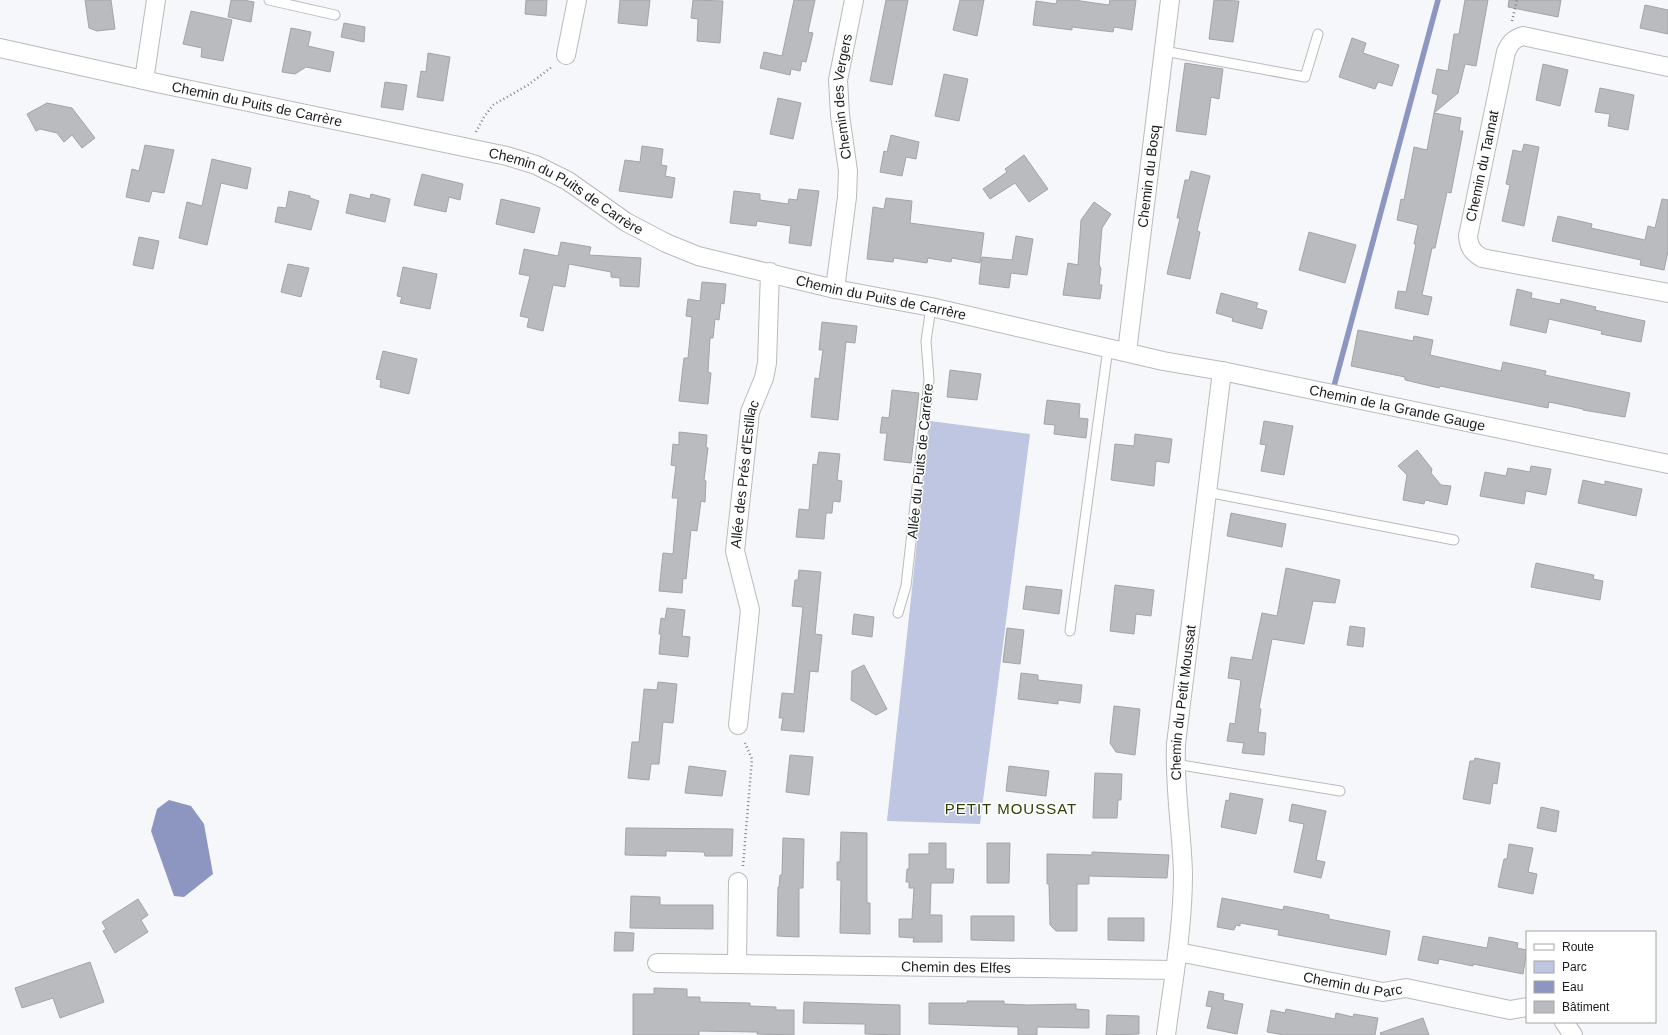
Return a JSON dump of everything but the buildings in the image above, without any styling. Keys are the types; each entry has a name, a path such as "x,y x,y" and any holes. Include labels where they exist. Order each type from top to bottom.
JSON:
{"street":[{"path":"144,80 156,0"},
{"path":"566,55 577,0"},
{"name":"Chemin des Vergers","path":"835,289 847,197 848,171 840,115 838,80 854,0"},
{"name":"Chemin du Bosq","path":"1127,352 1170,0"},
{"name":"Chemin du Tannat","path":"1668,66 1523,36 1516,38 1510,43 1506,52 1468,236 1469,246 1473,252 1482,258 1668,293"},
{"name":"Chemin du Puits de Carrère","path":"0,48 144,80 507,156 536,165 553,173 568,181 626,222 666,243 698,256 770,272 835,289 931,307 1127,352"},
{"name":"Allée des Prés d'Estillac","path":"738,725 750,610 735,551 750,412 764,378 767,364 770,272"},
{"name":"Chemin de la Grande Gauge","path":"1127,352 1668,464"},
{"name":"Chemin du Petit Moussat","path":"1166,1035 1178,952 1182,907 1183,873 1175,764 1176,744 1222,371"},
{"path":"736,964 738,882"},
{"name":"Chemin du Parc","path":"1178,952 1383,992 1406,988 1510,1010 1526,1007"},
{"name":"Chemin des Elfes","path":"657,963 1175,970"},
{"path":"1565,1023 1572,1035"}],"lane":[{"path":"269,0 335,15"},
{"path":"1164,51 1305,78 1318,34"},
{"name":"Allée du Puits de Carrère","path":"898,613 906,586 929,380 926,341 931,307"},
{"path":"1070,631 1108,348"},
{"path":"1206,492 1454,540"},
{"path":"1175,764 1340,790"}],"path":[{"path":"466,148 484,117 493,106 534,81 566,55"},
{"path":"738,725 752,759 744,861 738,882"}],"green space":[{"path":"930,421 1030,434 980,824 887,821"}],"water":[{"path":"169,800 191,806 204,824 213,874 184,897 174,896 151,831 157,809"}],"waterway":[{"path":"1334,386 1438,0"}],"district":[{"name":"PETIT MOUSSAT","path":"1011,808"}]}
